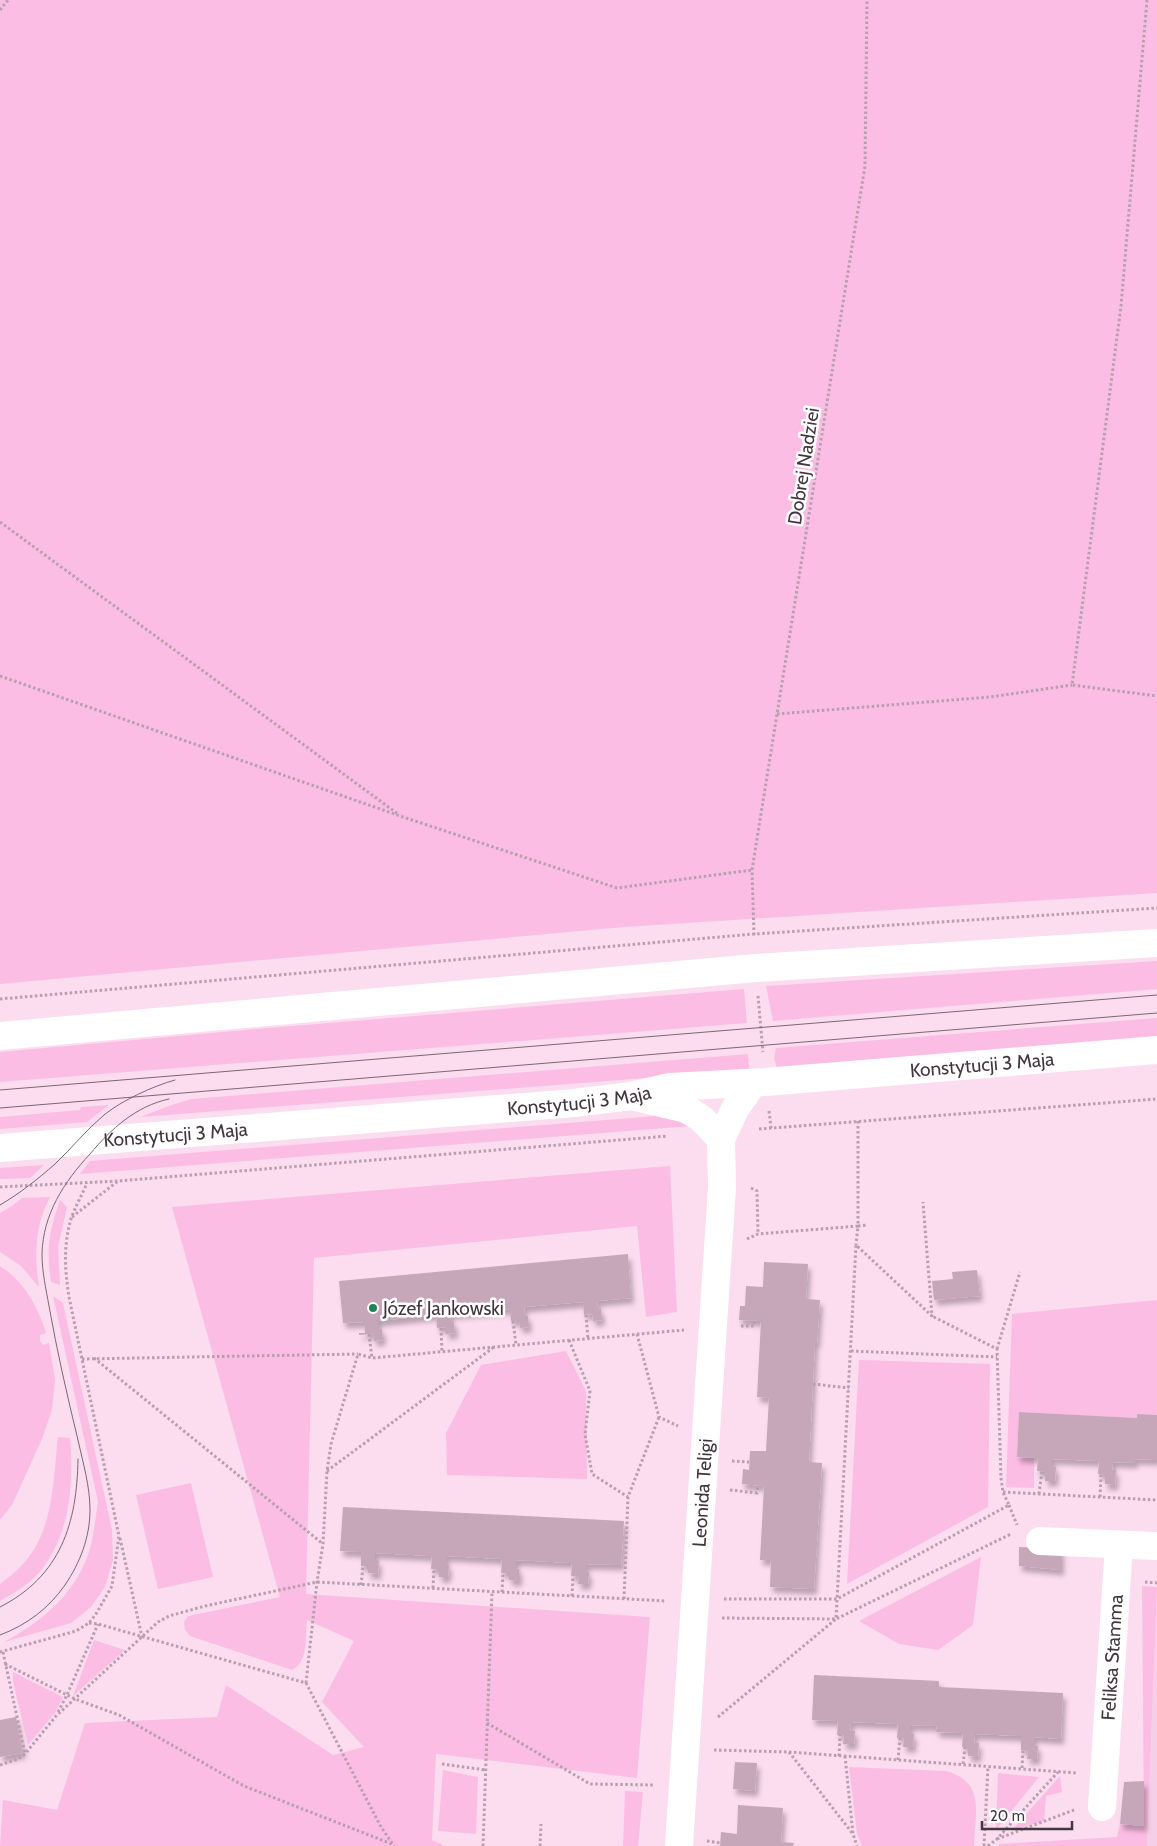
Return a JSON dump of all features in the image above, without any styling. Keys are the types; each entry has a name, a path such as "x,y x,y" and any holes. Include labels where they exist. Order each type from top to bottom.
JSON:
{"street":[{"path":"0,1036 756,968 1157,943"},
{"name":"Konstytucji 3 Maja","path":"0,1148 574,1103 631,1096 670,1087 759,1082 1157,1050"},
{"name":"Leonida Teligi","path":"679,1846 722,1187 720,1134 735,1109 759,1082"},
{"path":"631,1096 686,1109 699,1116 720,1134"},
{"path":"1040,1541 1157,1546"},
{"name":"Feliksa Stamma","path":"1103,1794 1119,1545"}],"path":[{"path":"0,10 8,0"},
{"name":"Dobrej Nadziei","path":"771,1128 759,1082 752,870 866,166 867,0"},
{"path":"1072,685 1121,306 1147,0"},
{"path":"0,522 403,817"},
{"path":"0,676 403,817 618,888 752,870"},
{"path":"777,714 990,697 1072,685 1157,696"},
{"path":"0,999 754,934 1157,908"},
{"path":"0,1187 118,1181 720,1134 858,1121 1157,1099"},
{"path":"836,1619 858,1226 858,1121"},
{"path":"71,1218 118,1181"},
{"path":"87,1183 71,1218 65,1255 68,1298 142,1638"},
{"path":"923,1202 932,1316"},
{"path":"742,1243 758,1234 868,1225"},
{"path":"856,1245 932,1316 997,1348"},
{"path":"717,1717 836,1619 1020,1530 1003,1492 1001,1478 997,1348 1020,1272"},
{"path":"586,1315 588,1339"},
{"path":"513,1321 516,1345"},
{"path":"82,1359 358,1354 372,1358 713,1327 754,1326 754,1321"},
{"path":"441,1328 442,1352"},
{"path":"369,1334 372,1358"},
{"path":"624,1599 628,1497 659,1417 637,1334"},
{"path":"569,1340 590,1392 585,1434 592,1474 628,1497"},
{"path":"327,1471 494,1347"},
{"path":"851,1351 997,1356"},
{"path":"358,1354 331,1444 327,1471 323,1544 306,1683 381,1827 393,1845"},
{"path":"94,1358 323,1544"},
{"path":"813,1384 848,1388"},
{"path":"659,1417 724,1449 724,1460 749,1462"},
{"path":"1039,1494 1042,1471"},
{"path":"1100,1497 1101,1474"},
{"path":"722,1490 757,1493 758,1485"},
{"path":"1003,1492 1157,1500"},
{"path":"694,1610 716,1599 837,1599 1009,1505"},
{"path":"25,1754 1,1652 76,1631 89,1624 112,1586 119,1536"},
{"path":"361,1585 362,1566"},
{"path":"433,1589 434,1569"},
{"path":"502,1592 503,1573"},
{"path":"572,1596 573,1576"},
{"path":"0,1764 18,1759 25,1754 56,1716 158,1622 169,1616 205,1606 317,1582 624,1599 694,1610 836,1619"},
{"path":"483,1846 492,1592"},
{"path":"202,1600 205,1606"},
{"path":"89,1624 98,1624 306,1683"},
{"path":"56,1716 98,1624"},
{"path":"5,1664 75,1699 119,1715 244,1786 393,1845"},
{"path":"488,1723 590,1784 683,1785"},
{"path":"839,1756 840,1736"},
{"path":"898,1760 900,1738"},
{"path":"963,1764 965,1747"},
{"path":"708,1750 789,1752 1058,1772 1103,1794"},
{"path":"1022,1768 1023,1750"},
{"path":"789,1752 853,1834"},
{"path":"845,1756 853,1834 856,1846"},
{"path":"442,1764 486,1770"},
{"path":"984,1846 988,1766"},
{"path":"988,1846 997,1839 1058,1772"},
{"path":"997,1839 1103,1794"},
{"path":"540,1846 541,1824"}],"shaded area":[{"path":"0,0 1157,0 1157,893 624,927 0,984"},
{"path":"1157,961 1157,989 773,1021 766,986"},
{"path":"744,989 747,1023 0,1082 0,1052"},
{"path":"1157,1018 1157,1039 777,1068 774,1058 776,1048"},
{"path":"748,1054 749,1070 141,1117 191,1099"},
{"path":"109,1105 87,1122 0,1129 0,1117 80,1110 81,1107"},
{"path":"672,1116 691,1126 80,1174 90,1161"},
{"path":"44,1165 30,1178 0,1179 0,1168"},
{"path":"670,1166 677,1312 646,1317 637,1226 314,1258 306,1594 650,1617 637,1778 436,1754 432,1840 445,1846 0,1846 3,1800 57,1810 85,1723 217,1717 226,1685 333,1755 364,1747 322,1702 354,1641 307,1620 304,1655 292,1670 190,1636 185,1630 184,1622 188,1616 280,1597 172,1207"},
{"path":"50,1197 41,1219 37,1241 36,1264 39,1287 21,1266 0,1252 0,1213 22,1198"},
{"path":"60,1200 67,1207 58,1247 60,1285 51,1282 49,1250 51,1231"},
{"path":"0,1266 9,1272 23,1287 39,1314 46,1333 40,1335 40,1341 43,1345 49,1343 55,1379 52,1410 42,1439 12,1505 0,1520"},
{"path":"53,1296 63,1303 112,1530 113,1560 105,1587 91,1607 71,1623 4,1642 31,1626 43,1616 65,1595 74,1583 82,1570 90,1549 98,1502"},
{"path":"1157,1300 1157,1415 1137,1418 1019,1412 1017,1457 1034,1458 1034,1488 1006,1487 1012,1314"},
{"path":"566,1351 586,1391 587,1479 447,1475 446,1433 481,1365"},
{"path":"859,1360 990,1364 988,1507 847,1584"},
{"path":"58,1437 70,1438 71,1456 70,1493 63,1529 47,1562 35,1577 0,1601 0,1584 19,1569 32,1553 46,1522 53,1488"},
{"path":"191,1483 213,1577 158,1589 136,1495"},
{"path":"981,1557 973,1625 938,1650 899,1644 859,1621"},
{"path":"1142,1586 1157,1587 1147,1846 999,1846 999,1844 1117,1837 1120,1824 1144,1825"},
{"path":"1157,1594 1157,1846 1147,1846"},
{"path":"94,1640 125,1650 73,1696"},
{"path":"13,1672 63,1697 55,1713 28,1745 13,1682"},
{"path":"849,1767 946,1771 959,1776 973,1791 975,1800 974,1846 862,1846 857,1834"},
{"path":"443,1770 478,1777 476,1834 438,1831"},
{"path":"998,1773 1039,1777 996,1830"},
{"path":"1060,1776 1062,1792 1046,1796 1044,1821 1012,1830"},
{"path":"625,1791 643,1792 638,1846 623,1846"}],"building":[{"path":"628,1254 631,1298 597,1301 598,1309 601,1309 602,1320 593,1321 592,1314 584,1315 583,1302 524,1307 525,1316 528,1316 529,1327 520,1328 519,1321 511,1321 510,1309 450,1314 451,1322 454,1322 455,1333 446,1334 446,1327 437,1328 436,1315 378,1321 378,1329 382,1329 383,1340 374,1341 373,1334 359,1335 359,1333 365,1333 364,1322 343,1323 339,1281"},
{"path":"764,1262 808,1264 806,1299 820,1300 817,1343 815,1343 809,1462 822,1463 814,1589 770,1587 771,1560 760,1560 764,1486 742,1484 743,1469 749,1470 750,1451 766,1451 769,1398 757,1397 761,1321 739,1320 740,1306 745,1306 746,1286 763,1287"},
{"path":"977,1270 980,1296 934,1300 932,1281 953,1279 952,1272"},
{"path":"1019,1412 1137,1418 1137,1414 1157,1415 1157,1460 1135,1459 1135,1463 1113,1462 1112,1470 1116,1470 1115,1485 1105,1484 1105,1475 1098,1474 1099,1461 1052,1459 1052,1467 1056,1467 1055,1481 1045,1481 1045,1472 1037,1471 1038,1458 1017,1457"},
{"path":"343,1507 624,1521 621,1565 586,1564 586,1572 589,1572 588,1584 578,1584 579,1577 571,1576 572,1563 516,1560 516,1568 519,1569 519,1581 509,1580 509,1573 501,1573 502,1559 446,1556 446,1565 449,1565 448,1577 439,1577 439,1569 431,1569 432,1556 375,1553 375,1561 379,1561 378,1574 368,1573 368,1566 361,1566 361,1552 340,1551"},
{"path":"1019,1547 1061,1549 1061,1570 1019,1566"},
{"path":"814,1675 939,1681 939,1687 1063,1693 1061,1739 1034,1737 1034,1746 1038,1746 1037,1759 1027,1759 1028,1750 1021,1750 1021,1736 975,1734 974,1743 979,1743 978,1757 968,1756 968,1748 962,1747 963,1733 936,1732 937,1726 910,1725 910,1734 914,1734 913,1747 903,1747 904,1738 897,1738 898,1724 851,1722 850,1731 855,1731 854,1744 843,1744 844,1735 837,1735 838,1721 812,1720"},
{"path":"16,1717 23,1753 0,1757 0,1720"},
{"path":"735,1762 757,1763 755,1791 733,1789"},
{"path":"1144,1781 1144,1826 1120,1824 1124,1782"},
{"path":"738,1805 783,1808 781,1842 794,1843 793,1846 720,1846 721,1832 737,1834"}],"tram line":[{"path":"0,1090 1157,995"},
{"path":"0,1108 1157,1013"},
{"path":"0,1205 49,1170 91,1127 119,1104 138,1094 175,1080"},
{"path":"0,1635 37,1615 59,1593 80,1559 90,1520 90,1501 86,1475 44,1280 42,1254 46,1225 64,1187 107,1136 135,1113 157,1102 169,1099"},
{"path":"0,1607 21,1594 38,1580 51,1563 61,1545 69,1526 74,1505 78,1459"}],"place":[{"name":"Józef Jankowski","path":"373,1308"}]}
